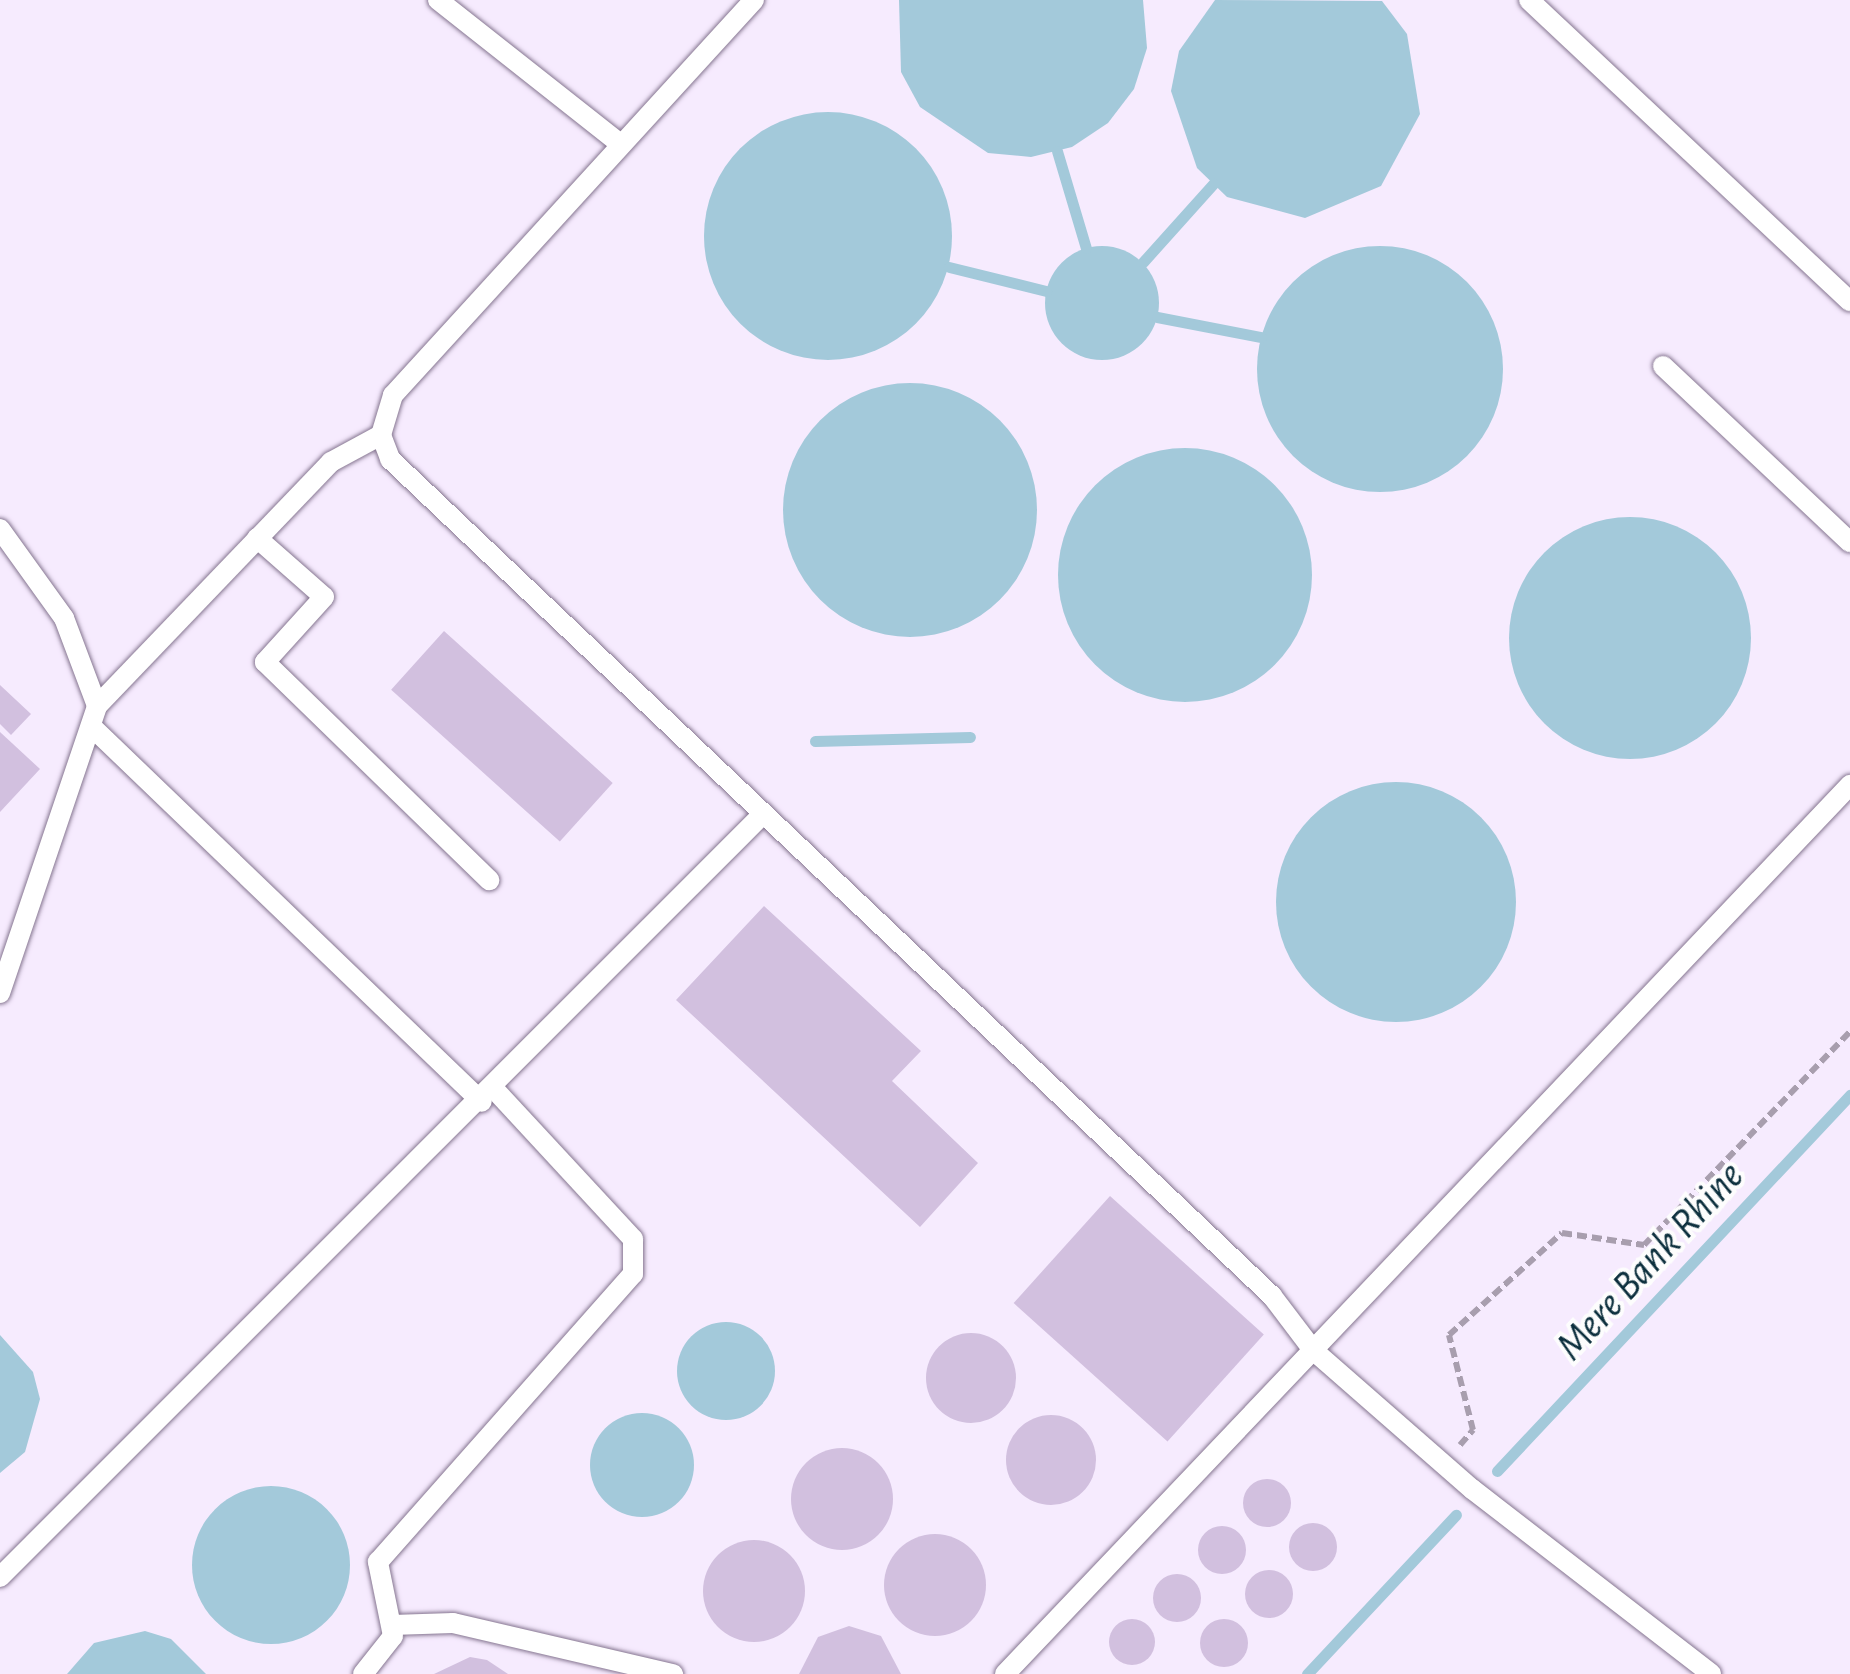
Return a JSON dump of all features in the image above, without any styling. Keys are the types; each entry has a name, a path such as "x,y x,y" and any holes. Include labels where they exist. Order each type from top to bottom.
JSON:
{"lane":[{"path":"438,0 618,142"},
{"path":"754,0 618,142 393,395 381,435 404,480 1272,1296 1313,1350 1443,1464 1711,1674"},
{"path":"1529,0 1850,301"},
{"path":"1663,366 1850,542"},
{"path":"0,993 94,716 257,538 352,445 381,435"},
{"path":"0,529 64,618 94,716 633,1240 632,1274 378,1562 392,1625 363,1674"},
{"path":"257,538 324,597 265,662 489,880"},
{"path":"1005,1674 1850,785"},
{"path":"0,1578 488,1095 762,816"},
{"path":"392,1625 453,1623 672,1674"}],"path":[{"path":"1443,1464 1473,1430 1450,1335 1562,1233 1644,1245 1850,1032"}],"water":[{"path":"899,0 1143,0 1147,48 1134,89 1108,123 1072,147 1031,157 988,153 920,107 901,72"},
{"path":"1215,0 1382,1 1407,34 1420,114 1381,186 1305,218 1227,197 1197,168 1171,91 1179,51"},
{"path":"828,112 875,121 916,148 943,189 952,236 943,283 916,324 875,351 828,360 781,351 740,324 713,283 704,236 713,189 740,148 781,121"},
{"path":"1102,246 1124,251 1142,263 1154,281 1159,303 1154,325 1142,343 1124,355 1102,360 1080,355 1062,343 1050,325 1045,303 1050,281 1062,263 1080,251"},
{"path":"1380,246 1427,255 1467,282 1494,322 1503,369 1494,416 1467,456 1427,483 1380,492 1333,483 1293,456 1266,416 1257,369 1266,322 1293,282 1333,255"},
{"path":"910,383 958,393 1000,420 1027,462 1037,510 1027,558 1000,600 958,627 910,637 862,627 820,600 793,558 783,510 793,462 820,420 862,393"},
{"path":"1185,448 1234,457 1275,485 1303,526 1312,575 1303,624 1275,665 1234,693 1185,702 1136,693 1095,665 1067,624 1058,575 1067,526 1095,485 1136,457"},
{"path":"1630,517 1676,526 1716,552 1742,592 1751,638 1742,684 1716,724 1676,750 1630,759 1584,750 1544,724 1518,684 1509,638 1518,592 1544,552 1584,526"},
{"path":"1396,782 1442,791 1481,817 1507,856 1516,902 1507,948 1481,987 1442,1013 1396,1022 1350,1013 1311,987 1285,948 1276,902 1285,856 1311,817 1350,791"},
{"path":"726,1322 745,1325 761,1336 772,1352 772,1390 761,1406 745,1417 726,1420 707,1417 691,1406 680,1390 677,1371 680,1352 691,1336 707,1325"},
{"path":"0,1335 33,1372 40,1399 25,1452 0,1473"},
{"path":"642,1413 662,1417 685,1436 694,1465 690,1485 671,1508 642,1517 622,1513 599,1494 590,1465 594,1445 613,1422"},
{"path":"271,1486 301,1492 327,1509 344,1535 350,1565 344,1595 327,1621 301,1638 271,1644 241,1638 215,1621 198,1595 192,1565 198,1535 215,1509 241,1492"},
{"path":"145,1631 171,1639 206,1674 67,1674 94,1643"}],"building":[{"path":"444,631 613,783 560,842 391,690"},
{"path":"0,685 31,714 11,735 0,724"},
{"path":"0,732 40,769 0,812"},
{"path":"764,906 921,1051 892,1081 978,1163 920,1227 676,1000"},
{"path":"1110,1196 1264,1335 1167,1442 1014,1303"},
{"path":"971,1333 1003,1346 1016,1378 1003,1410 971,1423 939,1410 926,1378 939,1346"},
{"path":"1051,1415 1083,1428 1096,1460 1083,1492 1051,1505 1019,1492 1006,1460 1019,1428"},
{"path":"842,1448 871,1456 885,1470 893,1499 885,1528 871,1542 842,1550 813,1542 799,1528 791,1499 799,1470 813,1456"},
{"path":"1267,1479 1284,1486 1291,1503 1284,1520 1267,1527 1250,1520 1243,1503 1250,1486"},
{"path":"1313,1523 1330,1530 1337,1547 1330,1564 1313,1571 1296,1564 1289,1547 1296,1530"},
{"path":"1222,1526 1239,1533 1246,1550 1239,1567 1222,1574 1205,1567 1198,1550 1205,1533"},
{"path":"935,1534 964,1542 978,1556 986,1585 978,1614 964,1628 935,1636 906,1628 892,1614 884,1585 892,1556 906,1542"},
{"path":"754,1540 783,1548 797,1562 805,1591 797,1620 783,1634 754,1642 725,1634 711,1620 703,1591 711,1562 725,1548"},
{"path":"1269,1570 1286,1577 1293,1594 1286,1611 1269,1618 1252,1611 1245,1594 1252,1577"},
{"path":"1177,1574 1194,1581 1201,1598 1194,1615 1177,1622 1160,1615 1153,1598 1160,1581"},
{"path":"1132,1619 1149,1625 1155,1642 1149,1659 1132,1665 1115,1659 1109,1642 1115,1625"},
{"path":"1224,1619 1241,1626 1248,1643 1241,1660 1224,1667 1207,1660 1200,1643 1207,1626"},
{"path":"849,1626 881,1636 901,1674 799,1674 818,1637"},
{"path":"470,1657 487,1660 508,1674 434,1674"}],"waterway":[{"path":"1057,151 1086,248"},
{"path":"1143,262 1213,184"},
{"path":"949,267 1046,291"},
{"path":"1157,317 1261,337"},
{"path":"815,741 970,737"},
{"name":"Mere Bank Rhine","path":"1497,1471 1850,1095"},
{"name":"Mere Bank Rhine","path":"1307,1674 1456,1515"}]}
